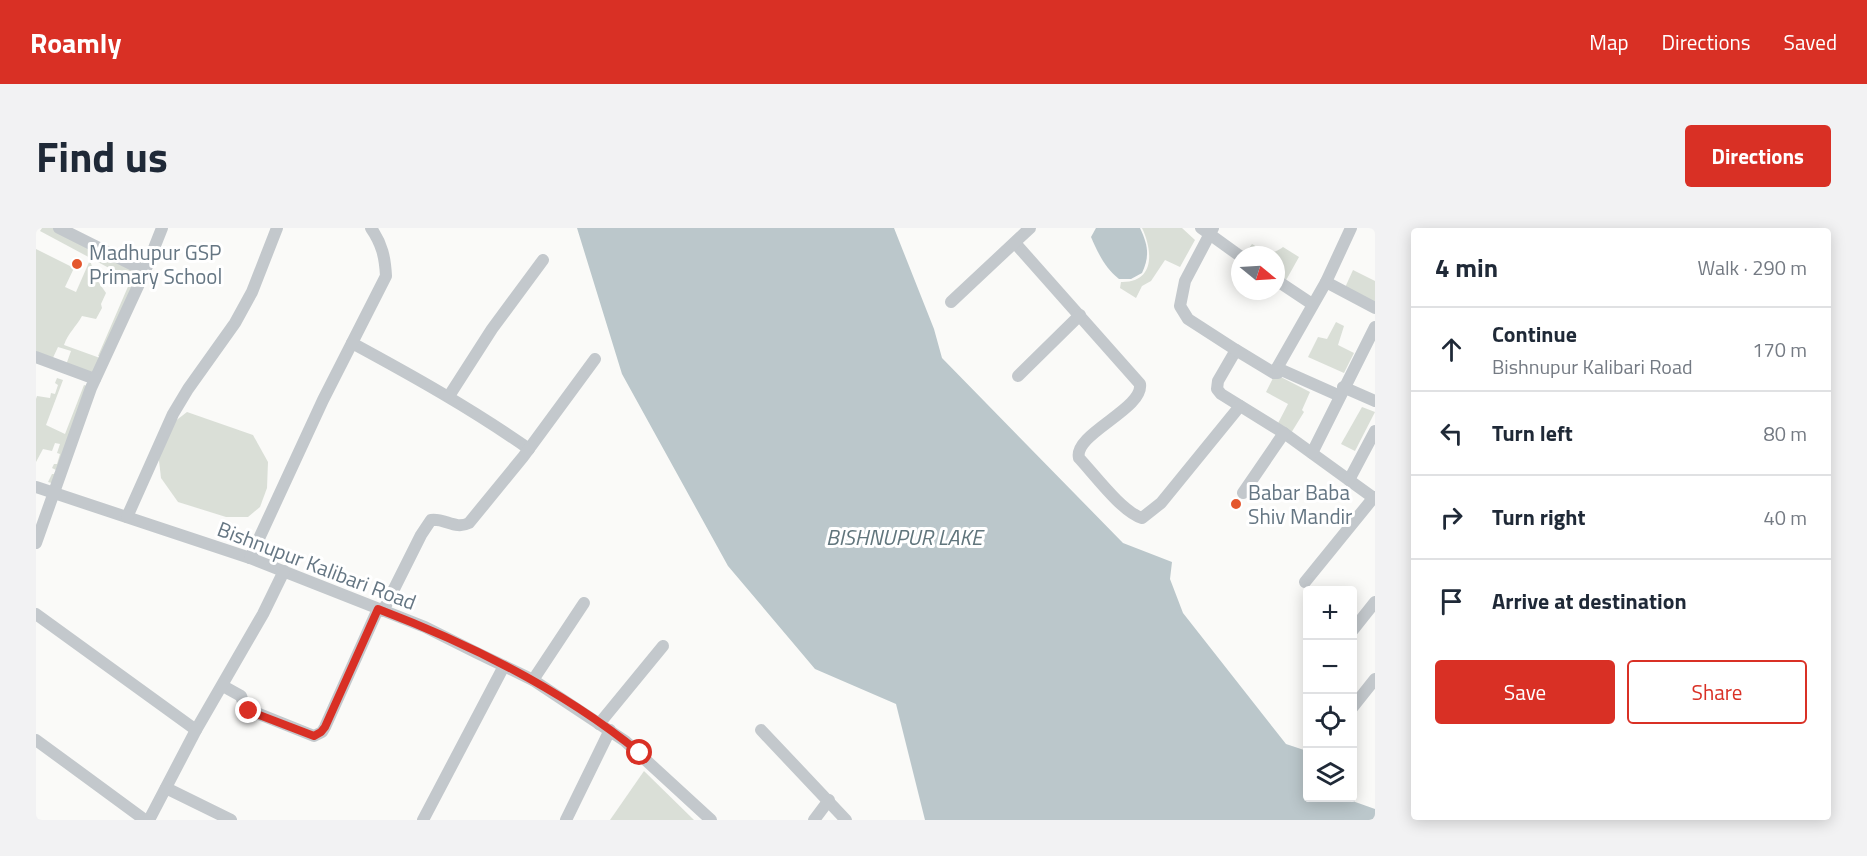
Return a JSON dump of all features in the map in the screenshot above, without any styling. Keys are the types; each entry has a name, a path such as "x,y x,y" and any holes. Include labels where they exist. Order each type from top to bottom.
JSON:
{"street":[{"path":"59,228 145,271"},
{"path":"36,543 52,493 95,379 145,271 162,228"},
{"path":"127,517 173,414 235,323 252,292 277,228"},
{"path":"250,558 323,400 386,276 385,256 380,240 371,228"},
{"path":"951,302 1030,228"},
{"path":"1231,249 1208,230 1185,281 1180,306 1188,319 1274,373 1278,370 1326,282 1352,228"},
{"path":"1015,243 1138,379 1141,389 1132,402 1080,447 1078,453 1079,458 1104,486 1137,517 1146,517 1161,504 1240,406"},
{"path":"449,396 492,329 543,260"},
{"path":"1326,282 1375,308"},
{"path":"1285,286 1312,304"},
{"path":"1018,376 1080,315"},
{"path":"1312,453 1375,327"},
{"path":"352,344 449,396 487,419 529,449"},
{"path":"1236,350 1218,381 1217,388 1221,394 1284,433 1374,498 1305,582"},
{"path":"36,357 95,379"},
{"path":"223,686 239,694 249,711 318,736 325,727 380,610 431,520 440,519 452,525 466,525 529,449 595,359"},
{"path":"1278,370 1375,401"},
{"path":"1349,480 1375,431"},
{"path":"1244,493 1284,433"},
{"name":"Bishnupur Kalibari Road","path":"36,488 284,571 425,627 533,680 640,753 711,820"},
{"path":"36,740 147,820 223,686 284,571"},
{"path":"1357,626 1375,602"},
{"path":"533,680 584,603"},
{"path":"36,614 196,730"},
{"path":"566,820 605,727 663,646"},
{"path":"423,820 504,666"},
{"path":"1357,703 1375,679"},
{"path":"761,730 846,820"},
{"path":"166,788 231,820"},
{"path":"814,820 829,800"}],"shaded area":[{"path":"42,228 54,228 144,272 102,357 98,356 133,275 109,268 40,231"},
{"path":"1142,228 1182,228 1195,240 1180,267 1165,260 1151,281 1142,286 1136,298 1120,288 1121,282 1132,281 1140,277 1148,264 1148,246"},
{"path":"1285,248 1299,257 1285,282"},
{"path":"36,249 74,268 65,287 76,292 90,260 95,277 106,293 96,319 82,316 64,345 100,358 93,378 66,365 71,351 58,347 51,362 36,355"},
{"path":"1353,270 1375,281 1375,306 1343,292"},
{"path":"1336,322 1344,326 1338,345 1354,353 1344,373 1308,357 1318,337 1327,339"},
{"path":"1275,374 1310,392 1302,410 1304,412 1288,438 1274,431 1288,404 1266,392"},
{"path":"57,378 63,380 46,425 65,434 84,385 91,388 55,484 48,482 56,470 52,468 54,464 57,464 60,444 55,443 52,451 43,449 36,462 36,399 37,396 50,398 51,393 55,394 58,385 55,383"},
{"path":"1362,407 1375,412 1355,451 1341,444"},
{"path":"187,412 253,435 268,462 267,488 260,507 248,517 226,517 178,502 161,478 158,452 174,422"},
{"path":"644,771 694,820 610,820"}],"water":[{"name":"BISHNUPUR LAKE","path":"577,228 894,228 934,329 942,358 1123,543 1172,562 1170,579 1183,613 1286,744 1303,750 1303,802 1355,802 1375,809 1375,820 925,820 896,704 815,669 728,566 622,374"},
{"path":"1096,228 1140,228 1147,250 1142,273 1131,279 1119,279 1114,275 1102,260 1091,237"}],"place":[{"name":"Madhupur GSP Primary School","path":"77,264"},
{"name":"Babar Baba Shiv Mandir","path":"1236,504"}],"route":[{"path":"249,711 318,736 325,727 378,609 425,627 533,680 640,753"}]}
